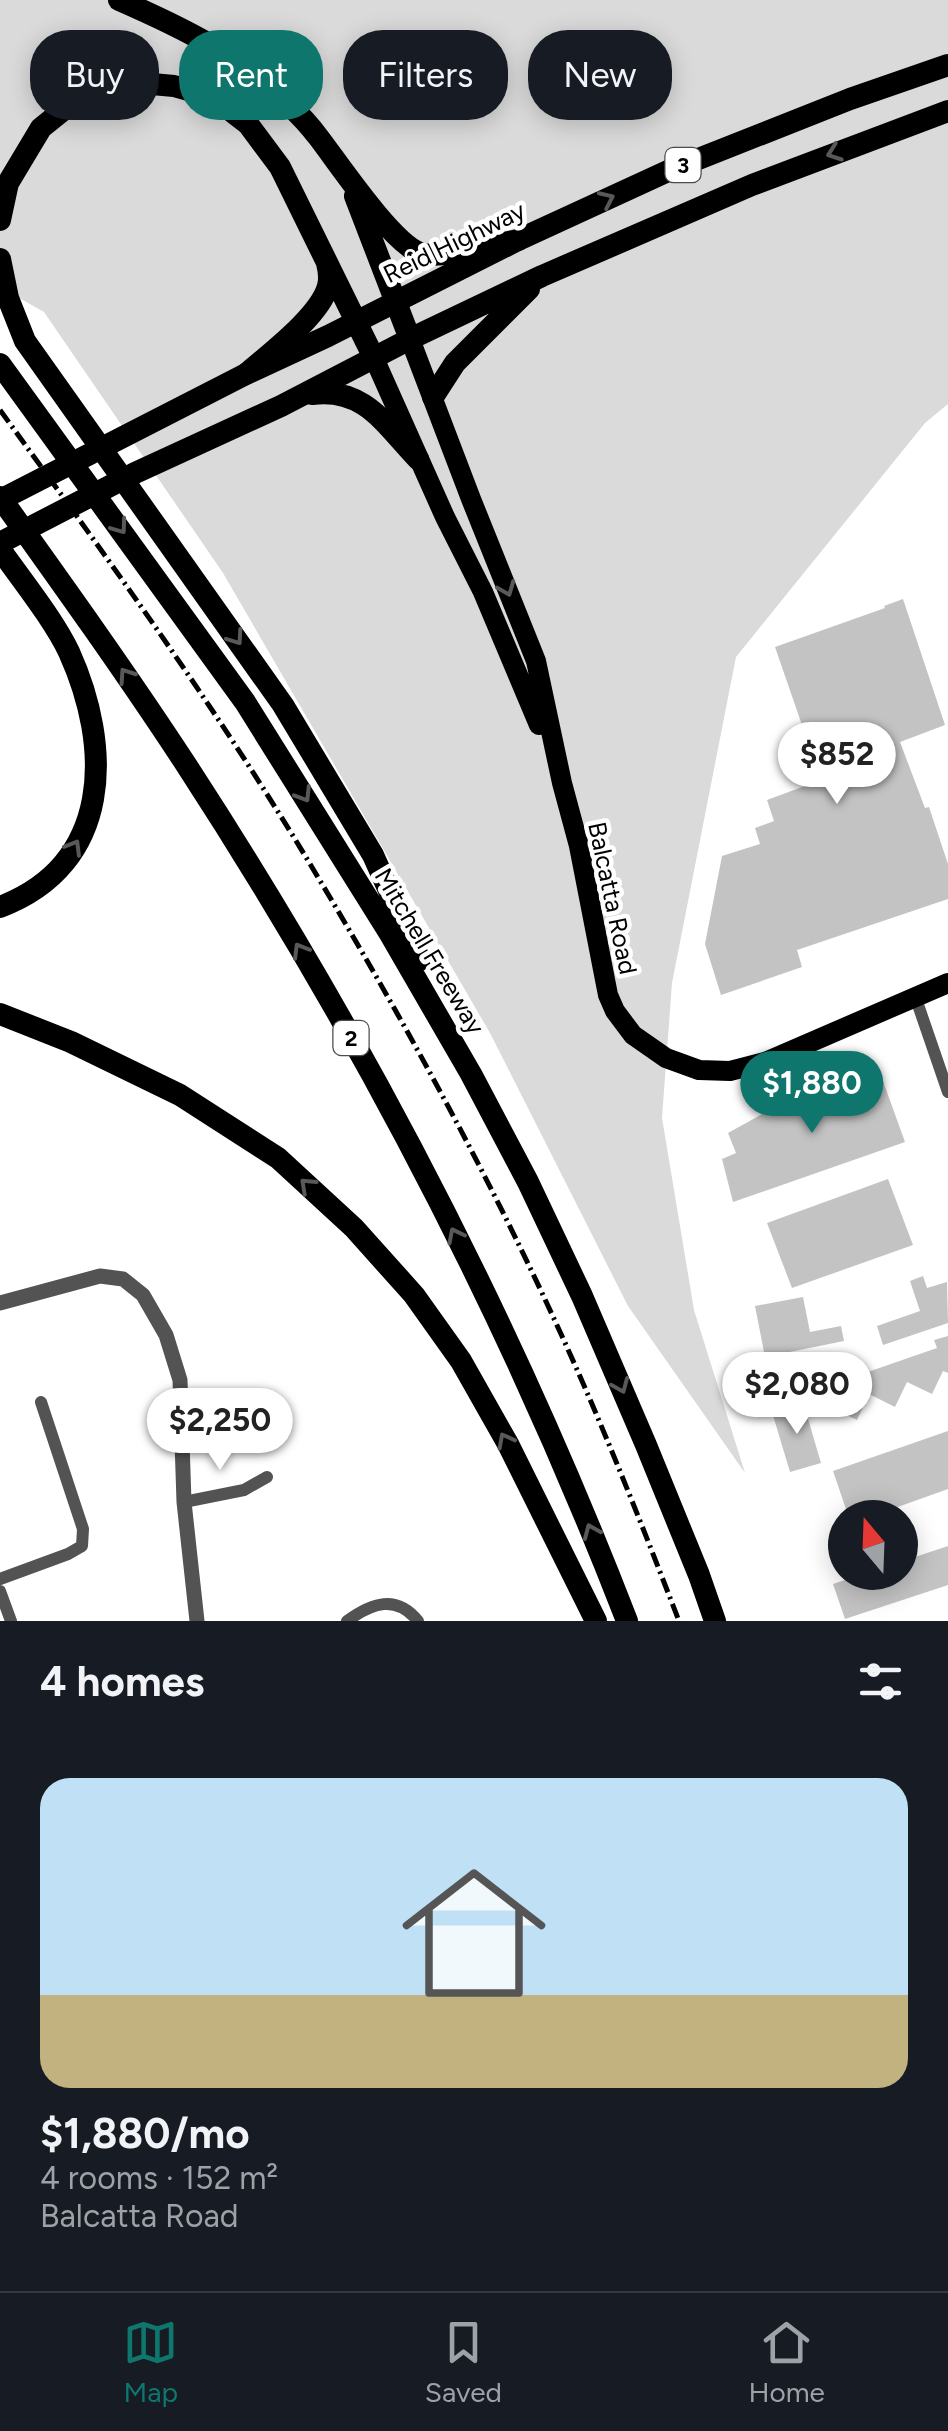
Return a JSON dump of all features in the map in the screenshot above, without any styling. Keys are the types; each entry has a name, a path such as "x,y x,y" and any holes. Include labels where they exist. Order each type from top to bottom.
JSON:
{"highway":[{"path":"119,0 184,28 239,61 290,105 398,237 422,254 518,240"},
{"name":"Reid Highway","path":"0,498 518,240 668,171 850,98 948,65"},
{"path":"0,220 8,183 41,128 72,103 108,88 141,83 202,94 248,124 280,168 374,358"},
{"name":"3","path":"0,546 135,473 542,276 752,185 948,112"},
{"path":"348,178 410,339"},
{"path":"246,374 288,338 318,304 330,275 326,259"},
{"path":"0,260 8,298 25,341 282,705 373,855 471,1074"},
{"path":"433,397 455,364 542,276"},
{"name":"Mitchell Freeway","path":"0,364 245,702 390,934 471,1074 582,1296 715,1621"},
{"path":"302,395 328,392 361,400 418,459"},
{"name":"2","path":"0,498 187,766 363,1060 488,1300 564,1466 627,1621"},
{"path":"0,546 67,647 87,694 97,757 94,804 77,844 63,864 38,887 0,907"},
{"path":"0,1014 71,1042 180,1095 278,1158 354,1228 414,1295 461,1361 508,1444 596,1621"}],"main road":[{"name":"Balcatta Road","path":"410,339 536,661 608,994 633,1035 666,1058 699,1070 730,1071 765,1062 948,983"},
{"name":"Balcatta Road","path":"374,358 497,622 562,783"}],"street":[{"path":"914,996 948,1092"},
{"path":"0,1303 100,1276 123,1280 143,1295 166,1336 180,1380 184,1502 197,1621"},
{"path":"0,1579 82,1546 83,1529 41,1402"},
{"path":"184,1502 244,1490 267,1477"},
{"path":"0,1591 10,1621"},
{"path":"347,1621 385,1604 406,1608 418,1621"}],"shaded area":[{"path":"0,0 948,0 948,404 925,423 736,657 672,983 662,1118 694,1310 745,1473 628,1306 490,1033 223,573 44,312 0,287"}],"building":[{"path":"903,599 945,725 900,742 925,808 929,807 948,864 948,899 797,950 802,967 721,995 705,944 722,856 760,844 755,828 774,821 767,800 821,780 775,647"},
{"path":"879,1070 905,1142 733,1202 722,1159 736,1153 728,1133 775,1107"},
{"path":"888,1179 913,1245 792,1288 767,1223"},
{"path":"923,1276 927,1288 947,1282 948,1323 883,1345 877,1326 920,1311 910,1281"},
{"path":"803,1297 810,1332 841,1326 844,1341 765,1357 755,1306"},
{"path":"948,1336 948,1373 943,1371 932,1394 907,1382 895,1407 869,1394 857,1420 817,1401 813,1391 937,1348 934,1340"},
{"path":"803,1402 821,1463 790,1472 772,1412"},
{"path":"948,1431 948,1489 917,1500 843,1500 833,1471"},
{"path":"948,1546 948,1585 845,1619 835,1590 918,1590 918,1556"}],"railway":[{"path":"0,410 244,759 416,1046 506,1218 561,1334 679,1621"}]}
